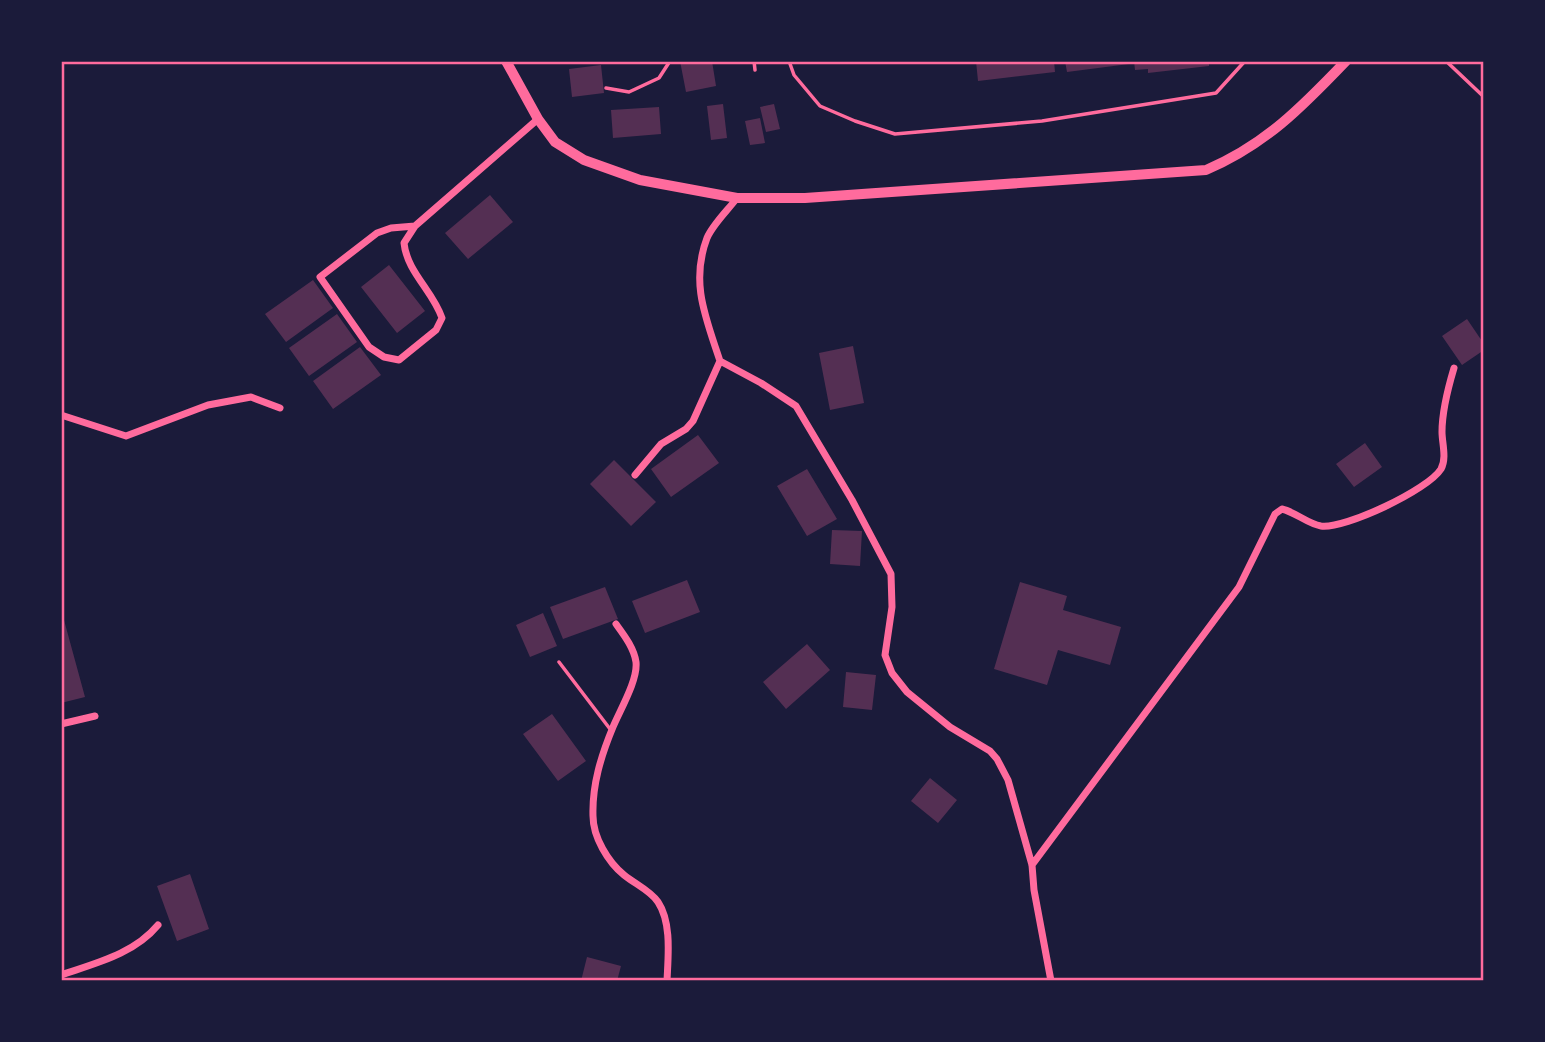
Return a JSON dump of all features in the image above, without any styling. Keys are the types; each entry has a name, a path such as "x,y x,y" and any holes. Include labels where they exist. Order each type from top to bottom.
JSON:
{"street":[{"path":"506,61 538,119 555,142 584,160 640,180 737,198 805,198 1206,170 1269,136 1300,110 1346,61"},
{"path":"415,226 391,228 377,233 320,278 369,347 384,357 399,360 436,330 442,318 438,306 405,258 404,243 415,226 538,119"},
{"path":"635,475 661,444 686,429 693,421 720,361 700,299 698,278 708,236 737,198"},
{"path":"720,361 796,406 852,500 891,574 892,607 885,655 892,673 907,692 939,719 990,751 997,759 1008,780 1032,864 1034,890 1051,981"},
{"path":"1032,864 1239,587 1275,514 1282,509 1319,526 1335,524 1405,497 1441,468 1444,459 1444,406 1454,368"},
{"path":"61,415 126,436 208,405 251,397 280,408"},
{"path":"616,624 628,642 636,662 634,677 612,730 592,795 593,827 604,851 622,874 657,900 663,911 668,948 667,981"},
{"path":"61,724 95,716"},
{"path":"61,975 120,954 146,940 158,925"}],"lane":[{"path":"606,88 629,92 659,78 670,61"},
{"path":"754,61 755,70"},
{"path":"789,61 794,75 820,106 895,134 1042,121 1216,93 1245,61"},
{"path":"1446,61 1484,97"},
{"path":"559,662 612,730"}],"building":[{"path":"680,61 712,61 716,86 686,92"},
{"path":"976,61 1054,61 1055,72 978,81"},
{"path":"1065,61 1129,61 1129,64 1067,72"},
{"path":"1134,61 1209,61 1209,66 1148,73 1148,69 1135,70"},
{"path":"601,65 604,93 572,97 569,69"},
{"path":"723,104 727,138 711,140 707,106"},
{"path":"774,104 780,129 766,132 760,107"},
{"path":"659,107 661,134 613,138 611,110"},
{"path":"760,118 765,143 750,145 745,121"},
{"path":"490,195 513,222 468,259 445,233"},
{"path":"389,265 425,311 397,333 361,287"},
{"path":"313,280 333,308 286,342 265,314"},
{"path":"337,314 357,342 309,376 289,348"},
{"path":"1467,319 1484,344 1484,350 1462,365 1442,336"},
{"path":"853,346 864,403 830,410 819,353"},
{"path":"360,347 381,375 333,409 313,381"},
{"path":"698,435 719,463 671,497 651,469"},
{"path":"1365,443 1382,467 1354,487 1336,464"},
{"path":"614,460 656,502 631,526 590,484"},
{"path":"807,469 837,519 807,536 777,486"},
{"path":"832,530 862,531 860,566 830,564"},
{"path":"687,580 700,612 645,633 632,601"},
{"path":"1020,582 1067,596 1063,610 1121,627 1110,665 1058,650 1047,685 994,669"},
{"path":"605,587 618,619 563,639 550,607"},
{"path":"61,609 85,697 61,703"},
{"path":"543,613 557,646 530,657 516,625"},
{"path":"807,644 830,670 786,709 763,682"},
{"path":"846,672 876,675 872,710 843,707"},
{"path":"552,714 586,761 558,781 523,734"},
{"path":"930,778 957,800 938,823 911,801"},
{"path":"190,874 209,929 177,941 157,886"},
{"path":"587,957 621,966 617,981 581,981"}]}
